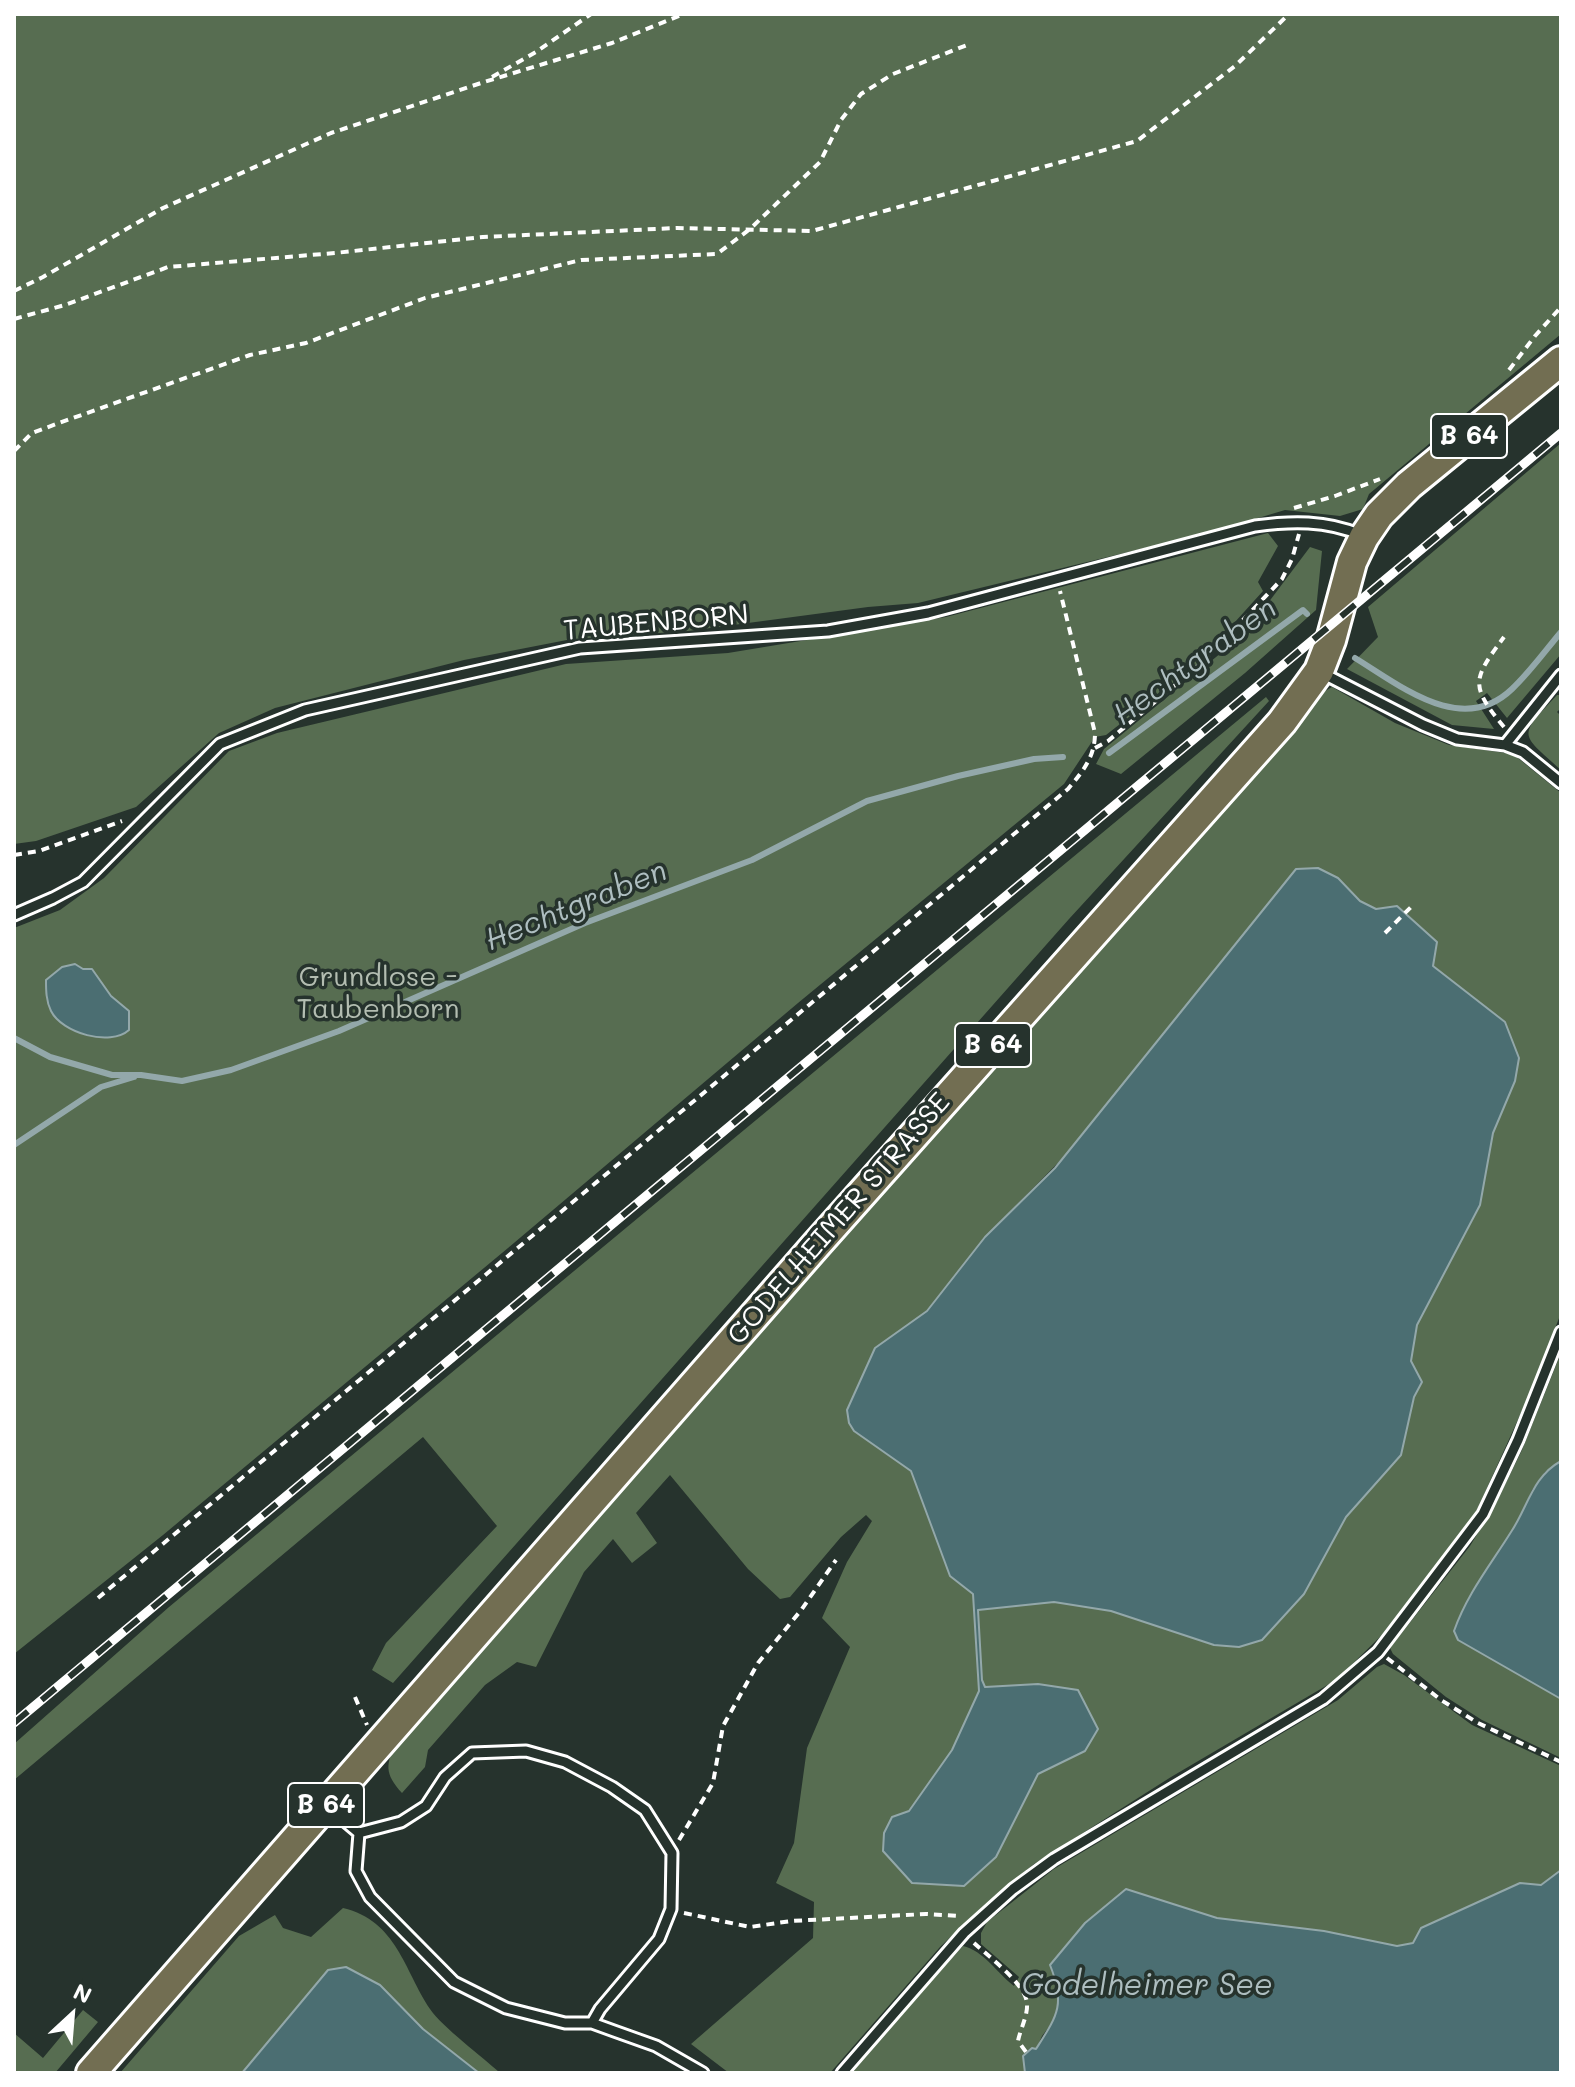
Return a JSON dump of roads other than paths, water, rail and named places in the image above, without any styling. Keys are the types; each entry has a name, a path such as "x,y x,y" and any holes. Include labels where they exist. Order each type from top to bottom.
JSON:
{"main road":[{"name":"GODELHEIMER STRASSE","path":"91,2073 786,1279 1282,722 1319,671 1331,640 1352,562 1379,515 1409,485 1561,361"}],"lane":[{"name":"TAUBENBORN","path":"14,915 83,882 220,744 305,710 580,648 828,631 928,613 1255,526 1282,522 1334,525 1364,537"},
{"path":"1319,671 1410,719 1457,739 1508,740 1561,783"},
{"path":"1508,740 1561,675"},
{"path":"842,2073 964,1933 1054,1859 1323,1699 1378,1652 1483,1514 1513,1453 1561,1332"},
{"path":"359,1833 401,1822 426,1806 445,1777 472,1753 526,1751 565,1762 612,1787 645,1810 672,1853 671,1909 659,1939 600,2009 592,2023"},
{"path":"326,1805 359,1833"},
{"path":"359,1833 356,1871 370,1897 454,1982 506,2008 565,2023 592,2023 656,2046 703,2073"}],"water":[{"path":"1318,868 1338,878 1360,901 1376,909 1397,906 1437,942 1433,966 1505,1022 1519,1058 1515,1081 1493,1133 1480,1205 1417,1325 1411,1361 1422,1382 1414,1397 1401,1455 1346,1517 1304,1594 1262,1640 1239,1647 1214,1645 1111,1611 1054,1602 978,1610 985,1687 1038,1684 1078,1690 1098,1729 1085,1751 1038,1774 996,1857 964,1886 912,1883 883,1851 884,1833 892,1817 909,1811 952,1750 979,1691 973,1594 950,1576 911,1471 854,1431 847,1410 875,1348 927,1311 985,1237 1055,1168 1296,869"},
{"path":"75,964 83,969 92,969 111,996 129,1011 129,1030 121,1035 99,1037 76,1031 57,1019 48,1003 46,980 62,967"},
{"path":"1561,1461 1561,1699 1458,1640 1454,1631 1472,1592 1517,1522 1537,1484"},
{"name":"Godelheimer See","path":"1561,1870 1561,2073 1025,2073 1023,2056 1032,2048 1036,2049 1057,2010 1058,1990 1050,1965 1085,1923 1126,1889 1217,1918 1324,1931 1397,1946 1413,1943 1421,1928 1520,1883 1541,1885"},
{"path":"346,1967 380,1985 423,2029 479,2073 242,2073 328,1970"}],"waterway":[{"name":"Hechtgraben","path":"1109,753 1303,610 1307,614"},
{"name":"Hechtgraben","path":"1355,658 1432,702 1452,708 1473,708 1493,703 1512,689 1561,632"},
{"name":"Hechtgraben","path":"14,1038 50,1057 112,1075 141,1075 182,1081 231,1070 339,1031 585,923 752,860 867,801 958,776 1034,759 1063,757"},
{"path":"14,1145 101,1087 134,1077"}],"railway":[{"path":"14,1723 1561,433"}],"park label":[{"name":"Grundlose - Taubenborn","path":"378,993"}]}
